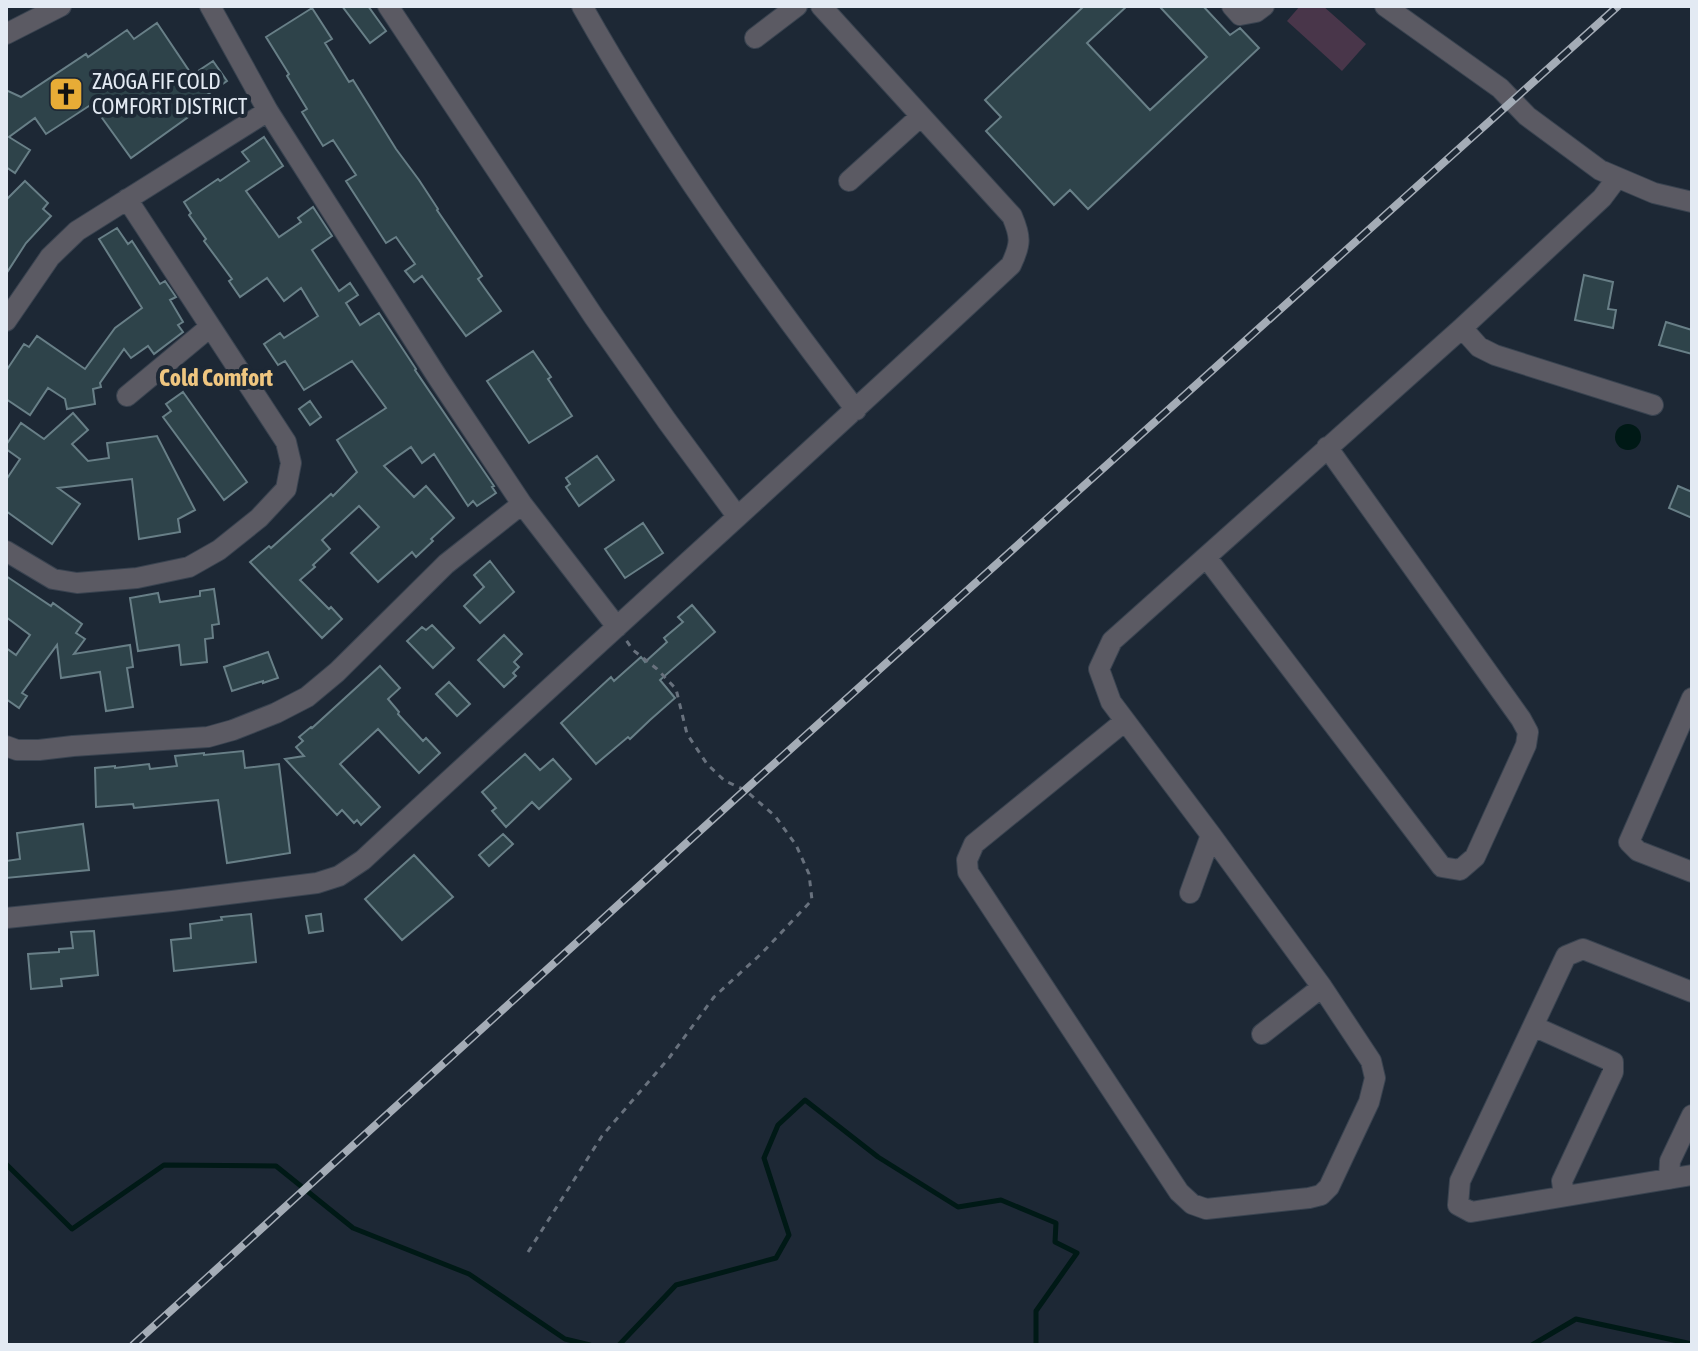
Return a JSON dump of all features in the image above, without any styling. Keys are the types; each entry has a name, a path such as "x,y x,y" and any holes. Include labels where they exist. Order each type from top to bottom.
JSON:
{"street":[{"path":"6,34 60,6"},
{"path":"210,6 268,111 365,265 522,504 617,627"},
{"path":"388,6 594,317 737,516"},
{"path":"582,6 633,93 682,167 786,318 856,410"},
{"path":"755,38 797,6"},
{"path":"6,918 317,883 339,876 363,860 1011,265 1019,247 1018,231 1012,216 821,6"},
{"path":"1232,6 1240,15 1256,12 1264,6"},
{"path":"1385,6 1500,88 1527,116 1600,170 1654,193 1692,202"},
{"path":"6,321 38,272 63,243 93,220 268,111"},
{"path":"849,181 921,116"},
{"path":"1125,721 974,844 967,860 968,872 1179,1192 1192,1204 1206,1209 1321,1195 1329,1187 1369,1102 1375,1078 1371,1061 1322,987 1111,702 1099,669 1112,641 1462,328 1602,198 1617,178"},
{"path":"6,551 53,579 77,583 137,578 189,567 219,550 259,518 286,489 291,463 286,442 127,199"},
{"path":"127,396 210,327"},
{"path":"1462,328 1479,347 1495,355 1653,405"},
{"path":"1206,557 1442,867 1460,870 1475,857 1526,745 1528,732 1327,447"},
{"path":"6,746 17,750 39,750 208,737 276,713 307,697 337,672 446,564 522,504"},
{"path":"1692,698 1629,842 1638,851 1692,872"},
{"path":"1190,893 1211,835"},
{"path":"1692,992 1583,949 1566,956 1460,1181 1458,1205 1471,1212 1692,1175"},
{"path":"1262,1034 1322,987"},
{"path":"1533,1026 1613,1062 1613,1072 1562,1181 1564,1196"},
{"path":"1669,1179 1670,1161 1692,1115"}],"path":[{"path":"528,1252 602,1136 669,1058 714,997 762,953 812,900 809,874 796,845 775,816 745,790 725,781 707,764 687,734 676,689 633,650 617,627"}],"shaded area":[{"path":"1300,6 1323,6 1366,44 1342,71 1287,21"},
{"path":"1628,424 1637,428 1641,437 1637,446 1628,450 1619,446 1615,437 1619,428"}],"building":[{"path":"342,6 368,6 386,31 370,43"},
{"path":"1084,6 1127,6 1087,43 1150,110 1207,57 1159,6 1203,6 1230,35 1240,28 1259,48 1088,209 1070,190 1054,205 986,131 1001,117 985,100"},
{"path":"312,8 332,39 325,43 349,82 353,80 482,276 478,279 501,311 466,336 422,276 414,282 405,271 415,264 396,237 386,243 346,181 356,175 333,140 323,146 302,112 307,109 287,76 289,74 266,37"},
{"path":"157,23 192,75 213,61 227,81 204,97 210,106 196,116 194,113 131,158 92,104 46,134 35,118 9,137 30,150 15,173 6,167 6,90 21,97 127,30 134,39"},
{"path":"264,137 283,166 246,191 279,237 301,222 298,218 313,207 332,236 312,250 339,291 350,283 358,295 346,303 360,325 379,313 496,493 477,506 473,501 468,506 434,454 422,463 411,447 384,466 414,497 426,486 454,518 416,557 412,552 378,582 351,553 379,527 359,506 322,540 330,549 300,580 342,619 322,638 250,562 269,546 271,548 331,494 333,496 357,472 337,440 386,408 352,361 304,390 285,361 278,365 264,344 280,333 284,338 318,316 301,288 284,301 267,278 240,297 229,281 232,279 189,215 191,213 184,202 249,161 242,152"},
{"path":"25,181 48,203 43,209 51,216 26,243 6,274 6,200"},
{"path":"117,228 128,244 132,241 160,284 165,281 176,297 170,300 183,322 178,325 183,332 154,354 148,346 131,358 124,349 100,383 101,387 93,389 95,404 67,409 65,399 48,388 30,415 6,399 6,371 24,344 29,347 37,336 85,369 115,328 142,308 99,239"},
{"path":"1584,275 1613,282 1608,309 1616,310 1613,328 1575,320"},
{"path":"1666,322 1692,330 1692,354 1659,345"},
{"path":"533,351 572,416 529,443 487,381"},
{"path":"183,392 247,482 224,500 163,417 171,411 166,404"},
{"path":"310,401 321,417 310,425 299,409"},
{"path":"73,413 88,430 72,444 88,461 109,458 107,443 157,436 195,510 178,519 180,532 139,539 132,479 58,488 80,504 52,544 6,511 6,480 20,459 6,449 6,445 21,423 44,439"},
{"path":"597,456 614,480 579,506 566,487 570,484 566,478"},
{"path":"1678,486 1692,492 1692,518 1669,508"},
{"path":"643,523 663,553 625,578 605,549"},
{"path":"490,561 514,592 480,623 464,606 484,587 474,575"},
{"path":"6,576 82,624 76,633 85,639 74,654 130,645 133,667 127,668 133,707 106,711 100,672 61,678 57,645 22,693 27,696 19,708 6,699 6,648 16,655 30,635 6,617"},
{"path":"214,589 219,624 212,625 213,638 205,639 207,662 181,665 179,645 138,651 130,598 158,593 160,602 200,596 200,591"},
{"path":"692,605 715,632 660,680 675,698 630,739 628,737 596,764 561,723 611,677 614,681 641,657 645,662 667,642 664,638 683,622 678,617"},
{"path":"432,625 454,648 433,668 407,641 422,627 426,630"},
{"path":"504,635 522,654 514,662 519,667 513,673 516,676 504,687 478,660"},
{"path":"268,652 278,678 232,691 224,667"},
{"path":"380,666 400,688 388,699 398,714 423,741 426,738 440,753 419,773 378,729 340,764 380,807 361,825 357,820 354,823 342,810 337,815 285,759 304,756 296,747 303,741 299,737"},
{"path":"449,682 470,704 457,716 436,694"},
{"path":"243,751 245,768 279,764 290,853 227,863 218,800 134,808 133,804 96,807 95,768 149,764 150,769 177,766 175,756"},
{"path":"525,754 540,770 553,759 571,779 539,809 532,802 506,827 492,811 496,808 482,792"},
{"path":"83,824 89,870 6,878 6,861 20,859 17,833"},
{"path":"503,834 513,844 489,866 479,855"},
{"path":"414,855 453,897 402,940 365,899"},
{"path":"251,914 256,962 174,971 171,940 191,938 190,924"},
{"path":"321,914 323,931 309,933 306,916"},
{"path":"94,931 98,975 61,979 62,986 31,989 28,954 73,948 71,932"}],"waterway":[{"path":"619,1345 676,1285 776,1258 789,1235 764,1158 778,1125 805,1100 878,1157 958,1207 1001,1200 1056,1223 1055,1242 1077,1253 1036,1311 1036,1345"},
{"path":"6,1164 72,1229 164,1165 276,1166 353,1228 469,1274 565,1339 590,1345"},
{"path":"1532,1345 1576,1319 1692,1344"}],"railway":[{"path":"133,1345 1618,6"}],"place":[{"name":"ZAOGA FIF COLD COMFORT DISTRICT","path":"66,94"}],"district":[{"name":"Cold Comfort","path":"216,378"}]}
